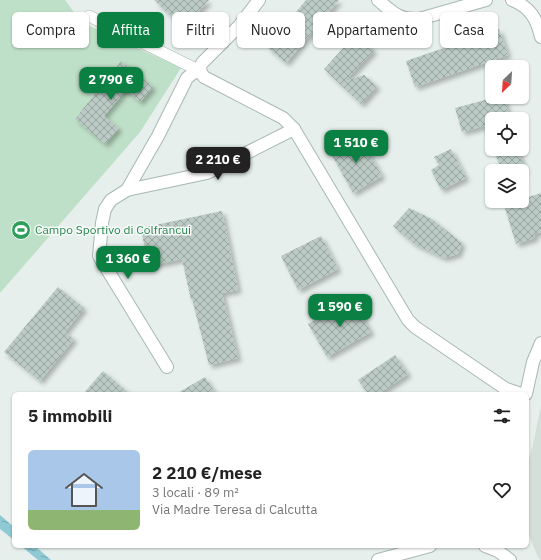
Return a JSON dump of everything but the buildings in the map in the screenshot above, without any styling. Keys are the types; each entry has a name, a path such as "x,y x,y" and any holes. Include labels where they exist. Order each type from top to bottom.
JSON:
{"street":[{"path":"260,0 239,26 202,63 200,71 204,77 283,118 294,129 408,320 415,327 506,388 516,392"},
{"path":"378,0 396,16 409,20 420,19 486,0"},
{"path":"512,0 525,7 534,15 541,37"},
{"path":"127,190 158,136 187,78 193,73 200,71"},
{"path":"168,367 99,256 102,223 106,209 111,200 127,190 207,173 294,129"},
{"path":"526,392 533,362 541,343"},
{"path":"378,560 423,548"},
{"path":"498,548 510,560"}],"lane":[{"path":"89,16 200,71"}],"shaded area":[{"path":"541,406 541,560 538,557 529,536 529,459"}],"green space":[{"path":"0,0 65,0 74,12 12,12 12,48 89,48 89,26 97,29 97,48 138,48 181,68 140,132 0,293"}],"water":[{"path":"0,515 12,525 12,538 0,529"},
{"path":"23,548 37,548 51,560 38,560"}],"place":[{"name":"Campo Sportivo di Colfrancui","path":"21,230"}]}
